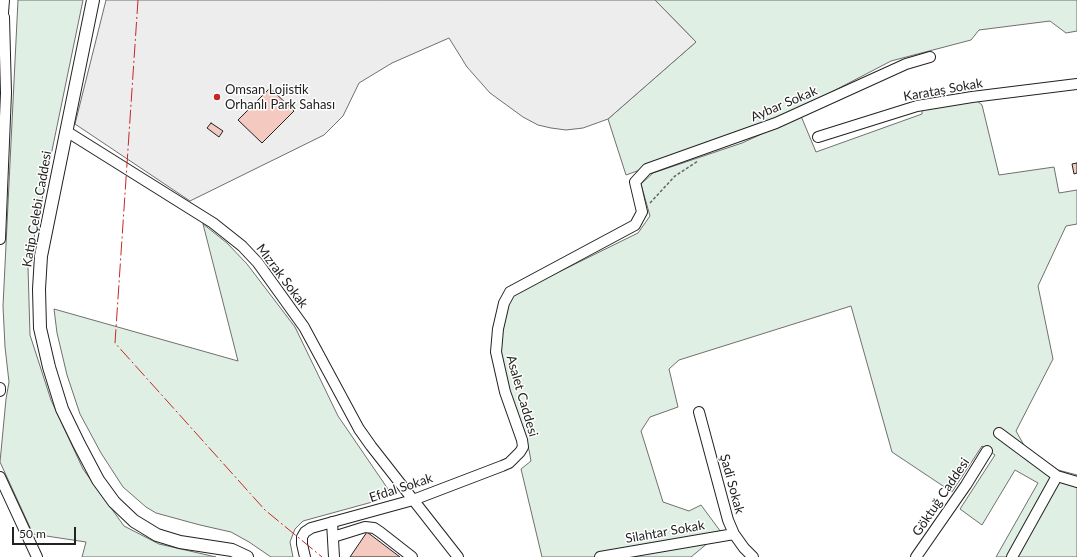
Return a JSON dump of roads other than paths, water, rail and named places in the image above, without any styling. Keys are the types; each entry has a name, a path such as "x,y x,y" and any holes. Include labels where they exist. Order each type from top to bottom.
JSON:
{"highway":[{"path":"0,26 3,0"}],"main road":[{"name":"Katip Çelebi Caddesi","path":"93,0 41,256 39,289 40,328 49,367 62,409 98,480 114,502 134,521 157,534 180,542 232,550 247,557"}],"street":[{"path":"0,239 6,93 3,0"},
{"name":"Aybar Sokak","path":"642,212 635,182 647,169 776,123 906,64 930,57"},
{"name":"Karataş Sokak","path":"818,137 917,106 972,97 1077,84"},
{"name":"Mızrak Sokak","path":"66,131 213,223 242,246 258,263 300,321 359,429 370,446 458,557"},
{"name":"Asalet Caddesi","path":"524,447 501,376 496,352 498,329 504,303 510,292 635,225 642,212"},
{"name":"Şadi Sokak","path":"699,412 728,520 734,534 752,557"},
{"path":"999,433 1057,476 1077,482"},
{"name":"Efdal Sokak","path":"305,557 302,537 305,532 311,528 413,500 502,466 515,458 524,447"},
{"name":"Göktuğ Caddesi","path":"916,557 966,485 987,451"},
{"path":"1012,557 1057,476"},
{"path":"0,477 37,557"},
{"path":"332,522 334,557"},
{"path":"333,537 361,528 370,527 380,532 412,557"},
{"name":"Silahtar Sokak","path":"600,557 734,534"}],"place":[{"name":"Omsan Lojistik Orhanlı Park Sahası","path":"217,97"}]}
